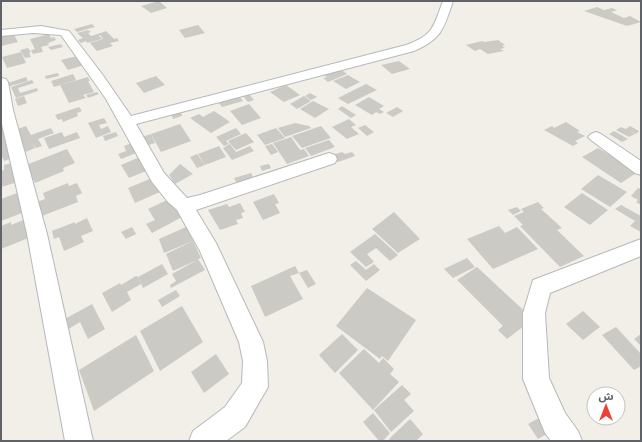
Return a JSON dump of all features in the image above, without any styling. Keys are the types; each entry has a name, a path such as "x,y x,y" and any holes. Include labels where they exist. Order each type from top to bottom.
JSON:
{"street":[{"path":"127,122 410,48 427,42 435,35 448,1"},
{"path":"1,33 38,28 50,29 65,33 127,122 150,163 175,198 184,205 209,249 251,342 255,361 255,387 235,417 204,441"},
{"path":"1,82 6,110 36,234 79,441"},
{"path":"596,137 641,169"},
{"path":"184,205 201,202 329,159"},
{"path":"568,441 555,423 536,379 534,313 541,287 641,247"}],"building":[{"path":"159,1 167,8 151,13 141,6"},
{"path":"597,7 604,10 597,12 612,8 617,10 611,12 624,18 630,16 641,22 627,26 584,11"},
{"path":"92,24 95,27 77,32 74,29"},
{"path":"198,25 205,33 185,38 179,30"},
{"path":"88,30 91,32 88,33 91,36 106,31 114,39 117,38 119,41 110,43 113,46 97,51 90,43 103,39 100,35 99,36 102,39 87,43 86,41 81,43 78,40 83,38 77,33"},
{"path":"13,33 18,42 1,46 1,36"},
{"path":"49,34 51,38 54,37 56,40 48,43 49,45 41,47 43,52 33,54 31,50 35,49 30,39"},
{"path":"498,40 505,45 502,46 505,48 500,49 504,51 488,54 480,49 475,51 466,45 482,41"},
{"path":"61,44 63,47 51,50 48,47"},
{"path":"28,48 31,52 29,53 31,57 25,58 20,50"},
{"path":"21,52 26,63 7,68 2,57"},
{"path":"77,56 84,65 68,70 61,60"},
{"path":"399,61 410,69 392,74 381,65"},
{"path":"340,69 347,74 328,82 323,78 327,77 324,75"},
{"path":"58,73 59,76 46,79 45,76"},
{"path":"73,74 76,80 54,87 51,81"},
{"path":"348,75 360,82 346,89 333,81"},
{"path":"156,76 165,85 144,93 136,83"},
{"path":"26,77 28,81 7,87 5,84"},
{"path":"88,77 90,81 88,81 94,92 83,95 86,98 69,103 60,85"},
{"path":"32,80 34,83 18,88 20,93 37,88 38,91 16,98 11,87"},
{"path":"366,84 377,90 348,104 338,98"},
{"path":"286,85 300,95 284,102 270,92"},
{"path":"97,92 99,94 88,98 86,95"},
{"path":"310,93 317,97 311,100 305,96"},
{"path":"249,94 254,100 248,102 243,96"},
{"path":"24,96 27,103 18,106 15,99"},
{"path":"304,96 311,101 297,109 290,104"},
{"path":"240,97 243,101 222,107 219,103"},
{"path":"369,97 384,106 379,109 384,112 380,114 376,112 372,115 355,105"},
{"path":"313,101 329,109 315,118 300,109"},
{"path":"249,104 261,118 242,125 230,111"},
{"path":"342,106 356,115 351,118 338,109"},
{"path":"79,107 82,111 77,113 78,116 63,122 62,119 58,120 55,115"},
{"path":"397,107 403,111 393,117 386,113"},
{"path":"214,111 230,122 211,133 190,118 199,114 203,117"},
{"path":"181,112 182,116 173,119 171,114"},
{"path":"104,118 107,123 99,125 101,129 108,126 111,132 96,138 88,123"},
{"path":"349,119 356,125 351,127 359,134 347,139 332,127"},
{"path":"566,122 580,131 577,132 585,136 575,141 578,143 573,146 544,130 552,126 554,128"},
{"path":"295,123 309,126 311,128 285,137 278,128"},
{"path":"180,124 191,141 161,152 151,134"},
{"path":"365,125 374,132 367,136 358,128"},
{"path":"7,126 15,147 8,150 8,152 13,151 15,157 4,161 3,158 1,158 1,129"},
{"path":"26,126 31,135 51,128 54,133 38,139 42,146 36,148 32,143 35,148 26,152 15,130"},
{"path":"321,126 331,138 302,148 292,136"},
{"path":"630,126 639,131 636,134 627,129 635,134 629,137 616,130 621,127 626,129"},
{"path":"236,128 241,134 226,141 229,144 224,146 216,137"},
{"path":"276,128 285,138 265,145 257,135"},
{"path":"614,131 628,139 622,142 609,134"},
{"path":"62,132 64,137 77,132 80,138 49,149 44,138"},
{"path":"116,132 118,136 105,141 103,136"},
{"path":"246,133 254,142 236,150 228,141"},
{"path":"151,134 155,143 146,146 142,137"},
{"path":"291,137 300,150 304,149 309,156 287,164 273,143"},
{"path":"329,140 335,147 311,156 305,148"},
{"path":"132,143 139,152 121,159 118,154 126,151 124,146"},
{"path":"230,144 236,152 250,146 254,151 232,160 223,148"},
{"path":"272,144 278,152 271,155 265,146"},
{"path":"219,146 226,157 205,165 198,154"},
{"path":"598,148 638,172 621,183 582,157"},
{"path":"67,149 75,163 63,168 64,171 35,183 26,165"},
{"path":"342,152 345,154 352,152 355,156 338,162 332,155"},
{"path":"197,154 205,165 197,168 190,157"},
{"path":"142,156 151,169 129,178 121,165"},
{"path":"16,162 18,182 1,187 1,171 4,170 4,165"},
{"path":"180,164 193,174 175,184 169,175"},
{"path":"269,164 271,168 262,171 260,166"},
{"path":"251,173 254,179 237,184 234,178"},
{"path":"598,175 627,192 610,207 581,189"},
{"path":"152,178 160,192 135,203 128,188"},
{"path":"68,183 69,186 77,183 82,193 76,196 78,202 42,216 37,202 45,199 43,193"},
{"path":"638,188 641,189 641,205 636,202 638,200 631,196"},
{"path":"17,193 22,213 1,221 1,199"},
{"path":"582,193 608,210 590,225 564,207"},
{"path":"274,194 279,203 275,204 280,213 263,220 253,202"},
{"path":"171,198 184,216 152,233 146,224 155,220 148,209"},
{"path":"538,202 544,208 541,209 562,228 557,230 584,256 560,267 520,226 523,225 514,216 524,212 521,209"},
{"path":"240,203 245,212 241,213 243,218 236,220 238,224 220,230 208,210 227,204 229,207"},
{"path":"621,205 641,216 641,232 630,226 635,221 615,209"},
{"path":"517,207 521,211 513,215 508,210"},
{"path":"394,212 420,239 398,253 372,229"},
{"path":"87,218 93,231 81,236 84,242 64,251 59,237 54,239 52,231 75,222 75,224"},
{"path":"26,219 31,237 1,249 1,226 11,222 11,225"},
{"path":"499,226 505,233 517,227 538,249 493,269 467,239"},
{"path":"132,227 136,234 126,239 121,232"},
{"path":"186,227 193,241 164,253 159,239"},
{"path":"375,234 398,255 390,261 376,248 367,254 374,262 366,267 350,252"},
{"path":"193,241 201,258 198,259 205,270 171,288 170,285 176,281 172,274 197,260 173,271 166,254"},
{"path":"467,258 475,267 453,278 444,269"},
{"path":"356,261 366,270 374,264 380,270 366,281 350,265"},
{"path":"162,264 168,274 143,288 138,277"},
{"path":"295,266 299,273 290,276 303,299 265,317 251,286"},
{"path":"477,267 533,319 507,339 498,330 503,326 457,280"},
{"path":"307,270 316,284 308,288 299,273"},
{"path":"136,276 141,284 127,292 131,300 112,312 102,293 120,283 121,285"},
{"path":"367,288 416,320 388,361 382,356 380,359 336,326"},
{"path":"176,290 180,296 162,307 158,300"},
{"path":"92,304 105,329 88,339 80,322 67,330 63,320"},
{"path":"182,306 203,342 160,371 140,331"},
{"path":"583,311 600,327 583,340 566,324"},
{"path":"616,327 641,354 641,366 634,370 602,335"},
{"path":"342,334 358,350 335,373 319,355"},
{"path":"641,334 641,346 634,339"},
{"path":"136,335 154,371 94,411 79,370"},
{"path":"364,349 379,363 383,358 394,369 390,374 399,382 373,410 339,373"},
{"path":"216,354 229,374 204,393 191,372"},
{"path":"402,385 411,394 404,400 414,411 391,432 374,410"},
{"path":"373,413 390,433 383,441 379,441 363,422"},
{"path":"539,418 550,432 538,439 528,424"},
{"path":"410,419 423,434 416,441 390,441 389,439"}]}
